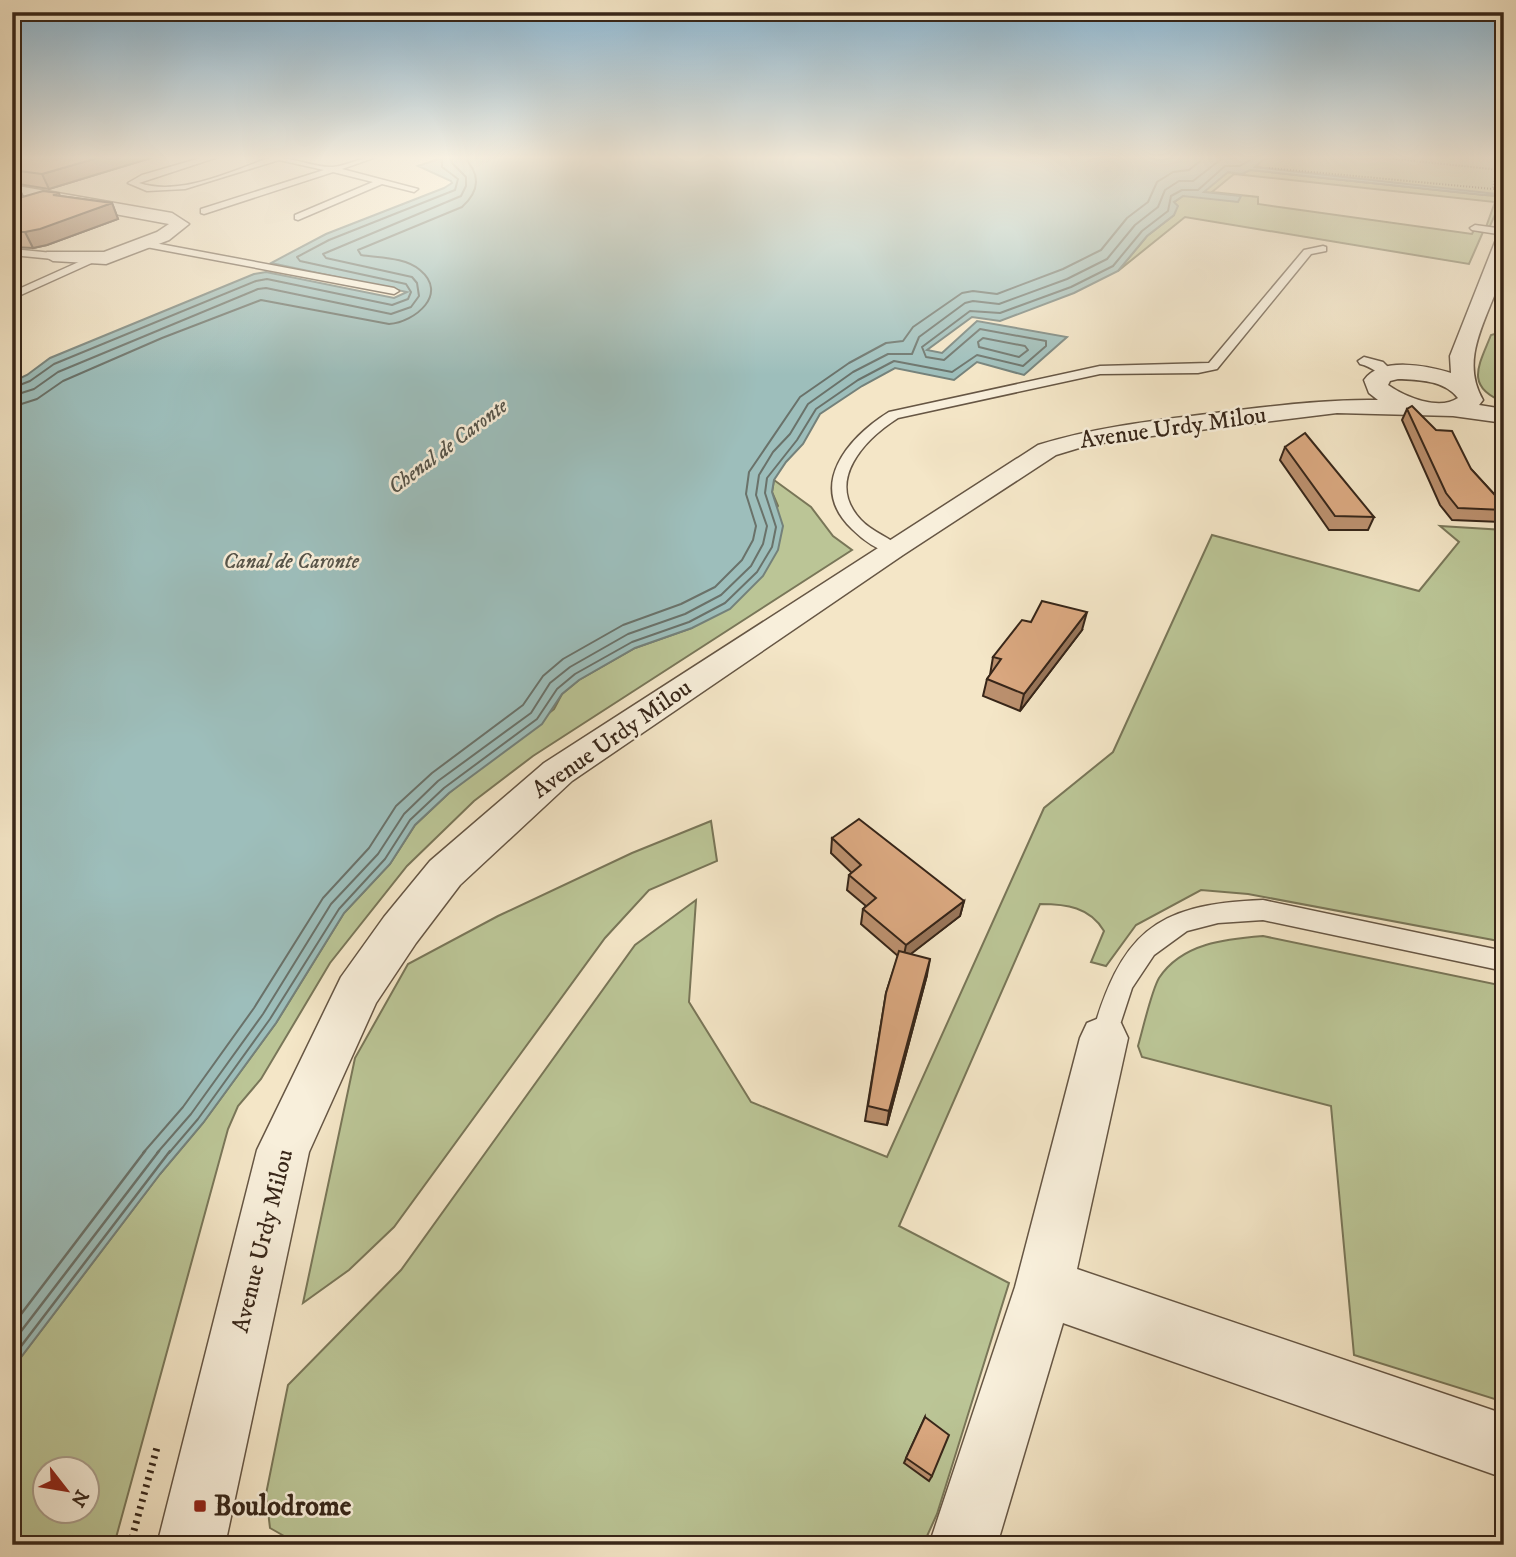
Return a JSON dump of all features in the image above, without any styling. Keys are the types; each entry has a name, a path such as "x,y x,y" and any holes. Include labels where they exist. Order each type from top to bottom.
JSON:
{"street":[{"path":"52,256 106,258 174,230"},
{"path":"1461,397 1461,356 1504,242"},
{"path":"1461,356 1418,373 1383,381 1391,398 1424,408 1461,397 1504,410"},
{"path":"1418,373 1443,379 1461,397 1504,416"},
{"name":"Avenue Urdy Milou","path":"1337,406 1383,381"},
{"name":"Avenue Urdy Milou","path":"191,1545 283,1150 358,991 400,930 445,873 558,772 1009,473 1060,445 1128,431 1337,406 1424,408"},
{"path":"963,1545 1044,1287 1104,1038"},
{"path":"1044,1287 1504,1446"}],"lane":[{"path":"144,244 394,291"},
{"path":"893,549 864,535 843,506 839,495 838,487 850,448 870,430 894,415 1100,370 1198,369 1213,366 1308,252 1323,249"},
{"path":"12,252 52,256"},
{"path":"12,261 30,254"},
{"path":"12,285 71,257"},
{"path":"12,296 92,259"},
{"path":"1364,361 1379,365 1383,381"},
{"path":"1104,1038 1120,987 1135,958 1155,937 1184,922 1225,910 1263,910 1504,961"}],"green space":[{"path":"1155,230 1169,230 1118,271"},
{"path":"1261,230 1441,230 1472,234 1474,230 1483,232 1469,264"},
{"path":"1504,328 1504,402 1483,389 1478,374 1491,335 1502,332"},
{"path":"774,480 811,507 833,536 852,550 533,756 474,801 407,866 330,963 261,1079 238,1106 228,1129 114,1545 12,1545 12,1369 160,1174 203,1123 276,1023 344,913 390,864 415,825 449,793 554,709 562,694 579,680 635,648 692,628 778,506 772,492"},
{"path":"1440,526 1504,530 1504,942 1248,894 1201,890 1136,925 1106,966 1091,962 1104,931 1092,917 1068,906 1040,904 899,1226 1009,1283 937,1514 923,1545 300,1545 270,1528 266,1494 288,1385 401,1270 635,945 696,900 689,1002 751,1102 887,1157 1044,808 1113,752 1212,535 1419,591 1459,542"},
{"path":"711,821 717,861 649,890 605,938 394,1227 349,1270 303,1303 355,1058 408,964 498,916 632,853"},
{"path":"1263,936 1504,986 1504,1402 1354,1355 1331,1106 1142,1057 1138,1046 1150,1001 1159,978 1169,966 1192,950 1206,945"}],"water":[{"name":"Canal de Caronte","path":"337,230 1155,230 1118,271 1074,293 1000,321 972,317 927,350 942,353 977,321 1067,337 1024,375 977,362 954,380 895,368 820,414 803,444 774,480 772,492 783,526 778,550 763,576 730,609 692,628 635,648 579,680 562,694 542,724 449,793 415,825 390,864 344,913 276,1023 203,1123 160,1174 12,1369 12,382 50,358 254,274 266,272 394,298 407,292 271,263"}],"building":[{"path":"12,230 37,230 25,232 12,232"},
{"path":"1412,406 1436,430 1452,431 1471,469 1504,505 1504,510 1458,508 1446,493 1407,409"},
{"path":"1305,433 1374,517 1335,516 1285,447"},
{"path":"1042,601 1087,612 1024,694 987,679 1001,659 993,657 1022,620 1031,622"},
{"path":"859,819 964,901 906,945 863,909 876,898 849,875 861,865 832,838"},
{"path":"899,951 930,959 889,1111 868,1106 886,993"},
{"path":"925,1417 949,1435 932,1476 906,1458"}],"place":[{"name":"Boulodrome","path":"200,1506"}],"water label":[{"name":"Chenal de Caronte","path":"448,447"}]}
